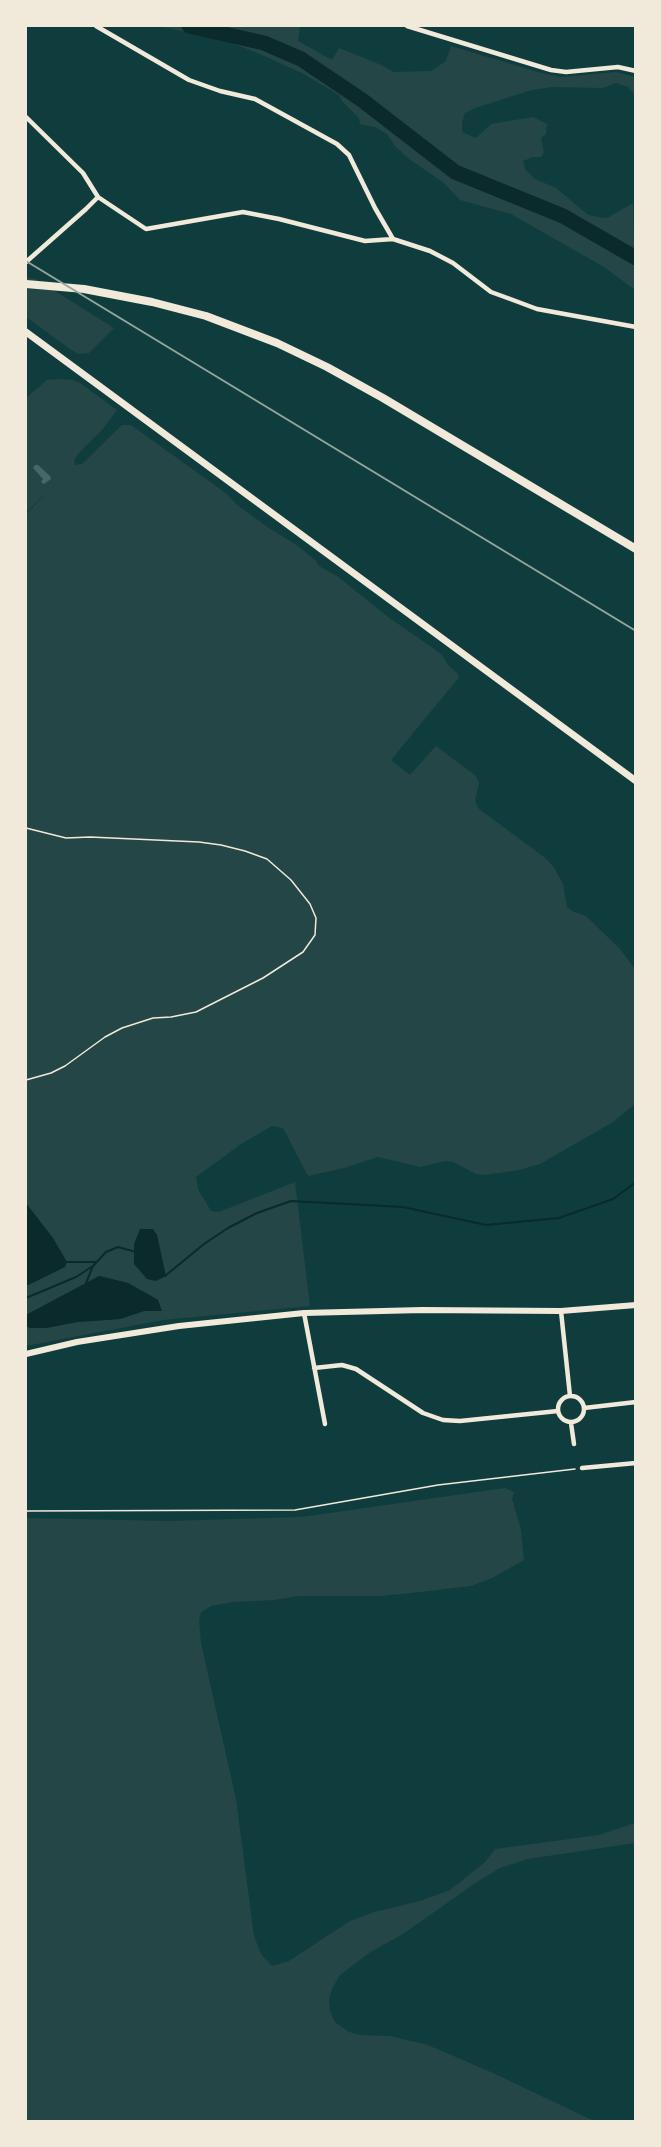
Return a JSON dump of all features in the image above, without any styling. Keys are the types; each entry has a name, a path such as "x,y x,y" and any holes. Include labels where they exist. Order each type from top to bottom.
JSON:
{"main road":[{"path":"26,284 84,289 134,298 215,319 260,336 310,359 383,398 636,549"},
{"path":"26,332 636,781"}],"street":[{"path":"96,26 189,80 220,92 255,99 337,144 349,155 393,239"},
{"path":"407,26 550,70 566,72 618,67 636,71"},
{"path":"26,117 83,173 98,197 146,229 243,212 365,241 393,239 430,251 453,263 491,292 513,300 554,313 636,327"},
{"path":"26,262 98,197"},
{"path":"26,1354 77,1342 179,1326 304,1313 422,1310 561,1311 636,1305"},
{"path":"561,1311 570,1396"},
{"path":"304,1313 325,1424"},
{"path":"314,1368 342,1365 356,1369 423,1413 443,1420 460,1421 558,1411"},
{"path":"570,1396 582,1401 584,1408 583,1415 571,1423 560,1417 558,1411 563,1398 570,1396"},
{"path":"584,1408 636,1402"},
{"path":"571,1423 574,1444"},
{"path":"582,1468 636,1463"}],"path":[{"path":"26,828 66,838 199,842 245,851 267,859 291,880 310,904 316,918 315,935 303,952 263,978 196,1012 153,1018 122,1028 105,1036 65,1066 51,1073 26,1080"},
{"path":"26,1511 295,1510 438,1485 582,1468"}],"shaded area":[{"path":"159,26 300,26 298,41 332,60 339,48 394,72 431,71 446,61 451,46 561,77 616,72 635,77 635,95 628,87 616,83 603,88 552,87 532,90 475,108 465,113 462,132 476,138 491,124 533,117 547,124 546,134 541,138 544,152 541,157 523,161 525,169 535,179 556,188 588,215 609,217 633,203 635,290 604,267 511,214 460,200 444,183 409,159 395,146 387,134 375,127 360,124 359,118 339,95 302,73 225,41"},
{"path":"26,277 36,279 114,328 89,353 78,354 26,317"},
{"path":"60,379 80,383 117,410 102,430 79,453 74,460 75,465 82,464 122,425 131,425 227,494 236,504 269,528 298,546 319,566 337,576 388,617 433,648 458,674 456,681 391,760 410,775 436,746 476,776 479,783 475,801 479,809 553,866 563,884 567,907 586,916 620,949 635,969 635,1104 613,1122 540,1164 519,1170 484,1175 476,1174 453,1162 445,1161 421,1167 378,1157 308,1176 283,1128 272,1126 241,1144 196,1177 198,1189 211,1211 219,1212 295,1182 310,1306 163,1320 26,1346 26,1326 46,1328 77,1322 120,1319 144,1311 161,1311 128,1283 100,1276 26,1315 26,1286 65,1267 26,1203 26,514 49,491 26,512 26,398 47,380"},
{"path":"26,1203 53,1238 67,1262 65,1267 26,1286"},
{"path":"140,1229 153,1229 157,1235 166,1276 156,1281 147,1279 134,1264 134,1244"},
{"path":"99,1276 128,1283 146,1293 158,1300 162,1311 144,1311 120,1319 77,1322 46,1328 26,1326 26,1315"},
{"path":"505,1488 514,1492 512,1499 521,1530 524,1560 492,1578 471,1586 381,1596 299,1596 211,1606 201,1612 199,1620 201,1643 236,1799 254,1936 261,1954 272,1966 289,1961 350,1921 450,1890 485,1862 495,1849 599,1835 635,1823 635,1843 528,1859 500,1868 403,1934 369,1953 340,1975 329,2000 330,2011 335,2022 349,2032 360,2035 390,2036 428,2045 594,2121 26,2121 26,1518 169,1521 302,1517"}],"building":[{"path":"38,465 51,479 44,484 41,482 43,479 33,468"}],"waterway":[{"path":"189,26 264,43 301,59 362,100 455,172 563,216 636,258"},
{"path":"165,1276 204,1244 228,1228 257,1213 291,1201 403,1207 486,1225 559,1218 613,1199 636,1182"},
{"path":"26,1298 76,1277 93,1266 106,1252 118,1247 136,1252"},
{"path":"66,1262 96,1262"},
{"path":"86,1283 93,1266"}],"railway":[{"path":"26,261 636,631"}]}
